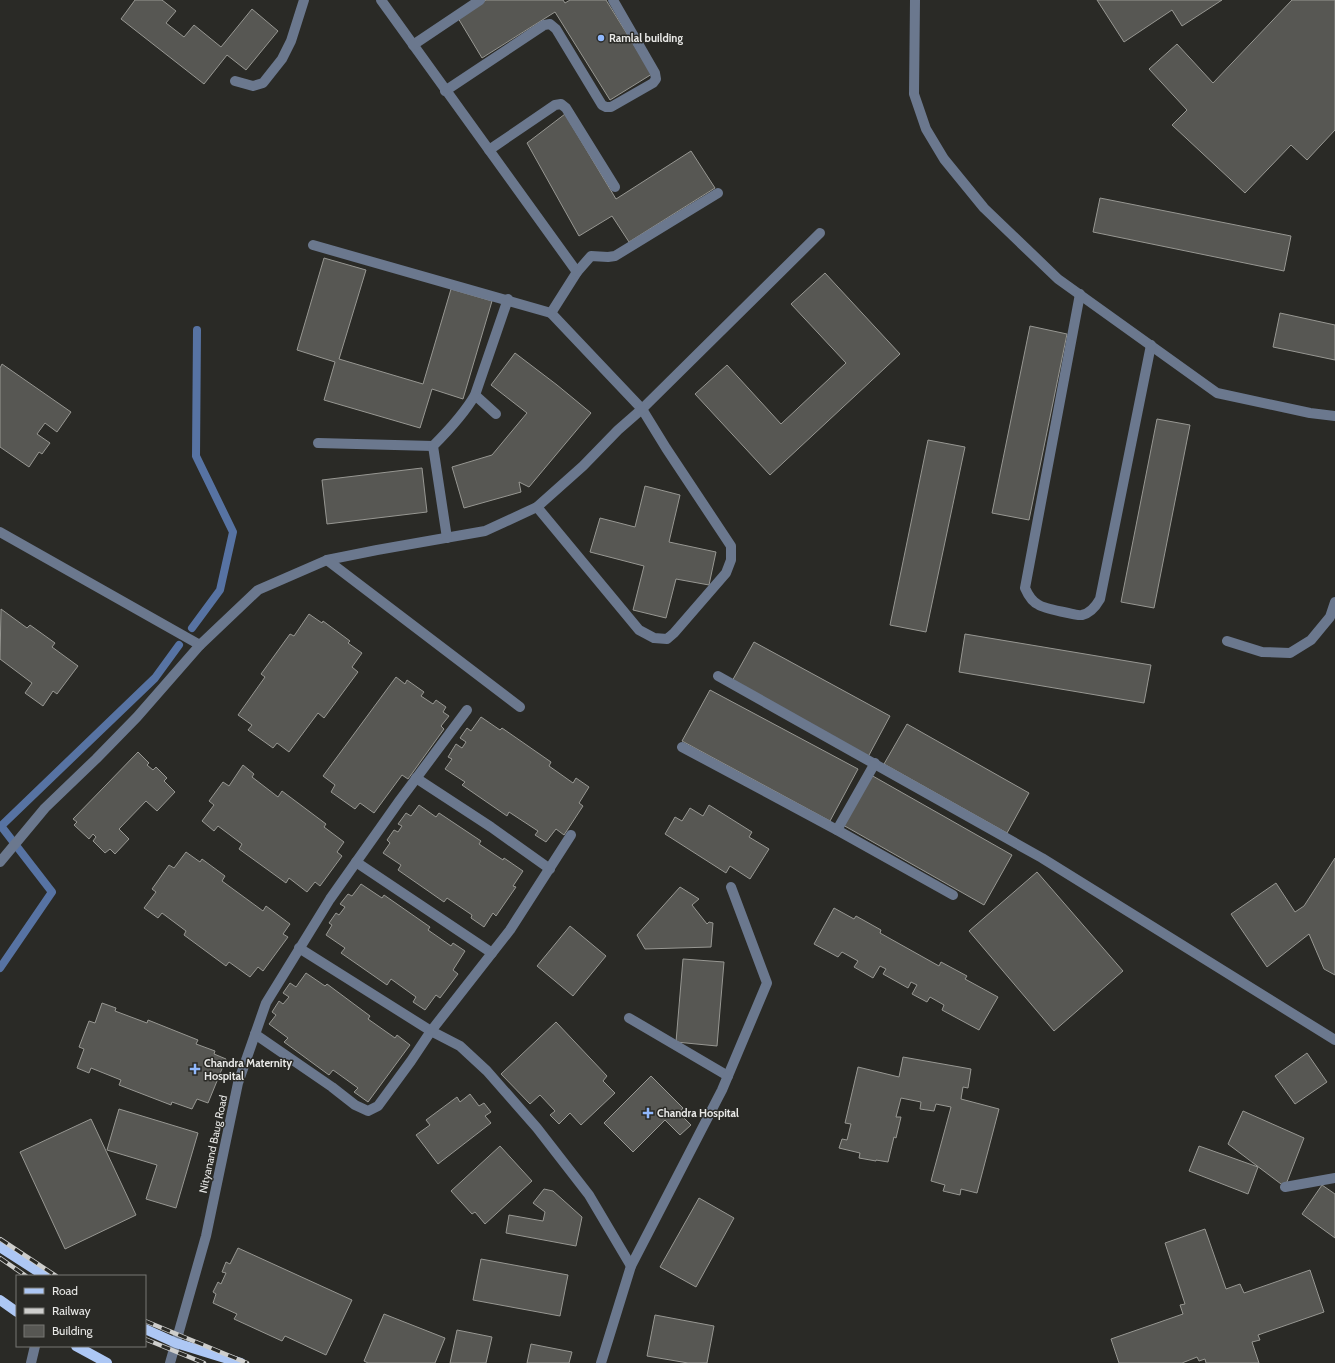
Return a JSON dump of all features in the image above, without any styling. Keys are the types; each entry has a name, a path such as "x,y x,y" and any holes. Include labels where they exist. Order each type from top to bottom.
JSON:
{"main road":[{"path":"0,1247 43,1275"},
{"path":"0,1300 16,1311"},
{"path":"146,1329 176,1343 241,1363"},
{"path":"78,1347 107,1363"}],"street":[{"path":"235,81 253,86 263,84 282,59 291,41 304,0"},
{"path":"381,0 445,91 577,272"},
{"path":"413,45 480,0"},
{"path":"445,91 544,25 550,24 556,29 602,105 611,107 653,83 656,79 655,73 613,0"},
{"path":"915,0 914,94 926,129 944,159 984,208 1058,279 1216,392 1310,413 1335,416"},
{"path":"489,150 555,105 561,104 566,108 615,187"},
{"path":"551,313 577,272 591,256 615,256 718,193"},
{"path":"3,858 45,808 137,717 200,645 258,590 327,560 485,532 538,507 642,409 820,233"},
{"path":"314,245 508,299 551,313 642,409 731,546 732,560 726,573 674,633 667,639 654,638 639,630 538,507"},
{"path":"1080,294 1025,588 1029,597 1038,605 1080,616 1090,612 1100,599 1151,345"},
{"path":"318,443 433,446 448,432 475,395 508,299"},
{"path":"475,395 496,414"},
{"path":"433,446 447,538"},
{"path":"0,532 200,645"},
{"path":"327,560 520,707"},
{"path":"1227,641 1262,652 1290,653 1311,640 1330,616 1335,602"},
{"path":"718,676 1042,858 1335,1040"},
{"name":"Nityanand Baug Road","path":"170,1363 206,1236 238,1083 266,1003 330,899 416,778 467,710"},
{"path":"682,747 837,830 953,895"},
{"path":"837,830 875,763"},
{"path":"416,778 491,827 550,869"},
{"path":"255,1034 332,1087 355,1105 368,1111 378,1106 431,1031 510,930 571,835"},
{"path":"356,862 492,953"},
{"path":"601,1363 631,1266 722,1090 767,983 731,886"},
{"path":"299,948 431,1031 460,1046 487,1071 532,1122 589,1195 631,1266"},
{"path":"629,1018 728,1076"},
{"path":"1285,1186 1335,1178"},
{"path":"30,1363 35,1347"}],"building":[{"path":"135,0 162,0 176,11 166,23 184,37 194,25 221,47 252,9 278,31 246,70 227,55 204,84 121,19"},
{"name":"Ramlal building","path":"486,0 563,0 565,3 570,0 606,0 652,74 610,100 555,12 482,58 458,18"},
{"path":"1097,0 1222,0 1182,26 1172,10 1124,42"},
{"path":"1292,0 1335,0 1335,130 1307,160 1291,145 1245,193 1172,125 1187,110 1149,69 1177,44 1213,83"},
{"path":"565,114 616,199 691,151 715,188 629,242 612,216 579,236 527,143"},
{"path":"1100,198 1291,236 1284,271 1093,232"},
{"path":"324,258 366,270 339,359 423,384 451,289 492,301 463,399 432,389 420,428 324,400 335,362 297,350"},
{"path":"825,273 900,354 770,475 695,394 727,365 781,424 846,363 791,304"},
{"path":"1280,313 1335,325 1335,360 1273,347"},
{"path":"1030,326 1067,334 1029,520 992,513"},
{"path":"515,353 591,413 529,487 519,482 521,492 464,508 452,467 492,455 527,413 491,385"},
{"path":"2,364 71,412 57,432 45,423 37,434 50,443 42,454 39,452 29,467 0,447 0,368"},
{"path":"1157,419 1190,425 1154,608 1121,602"},
{"path":"928,440 965,447 926,632 890,625"},
{"path":"422,468 427,512 327,524 322,480"},
{"path":"645,486 680,495 669,542 716,552 709,585 676,579 666,618 633,610 644,566 590,552 600,518 635,527"},
{"path":"1,609 27,628 30,625 55,643 52,647 78,666 57,694 53,691 43,706 25,693 32,683 0,659"},
{"path":"309,614 322,623 323,621 350,641 348,643 362,653 352,667 358,672 324,718 318,713 289,752 277,743 273,748 248,730 252,725 238,715 265,677 261,674 290,634 294,636"},
{"path":"965,634 1151,665 1144,703 959,672"},
{"path":"754,642 890,716 868,757 731,683"},
{"path":"396,677 405,684 407,680 424,692 421,696 433,704 436,700 446,707 443,712 449,716 441,726 444,729 408,779 402,775 374,813 360,803 355,809 331,792 335,785 323,776"},
{"path":"710,690 858,769 830,821 682,741"},
{"path":"481,717 500,730 502,728 551,762 549,766 573,783 576,778 589,787 579,803 583,806 564,835 556,829 546,842 535,835 538,831 509,812 507,816 462,785 465,782 445,769 452,759 448,757 456,744 462,748 466,742 460,738 467,728 471,731"},
{"path":"907,724 1029,793 1007,833 884,764"},
{"path":"138,752 149,763 147,765 153,770 156,767 167,778 164,781 175,792 157,811 146,801 119,829 129,839 115,854 110,849 105,853 93,841 96,837 93,834 89,839 74,825 77,822 73,819"},
{"path":"243,765 254,774 252,777 278,797 282,791 326,824 324,827 344,842 337,852 342,856 320,886 315,882 307,892 289,878 286,883 239,849 242,844 218,826 214,831 202,821 214,805 209,801 223,782 229,786"},
{"path":"871,775 1012,855 984,905 843,825"},
{"path":"419,805 436,817 439,813 481,841 479,844 523,871 513,886 516,887 496,916 493,913 484,927 471,918 472,915 447,898 444,902 398,870 401,865 383,853 390,843 387,840 394,830 398,832 402,826 398,824 406,813 411,816"},
{"path":"709,805 752,832 749,837 769,849 750,879 730,866 726,873 665,834 675,817 682,821 690,808 703,816"},
{"path":"186,852 200,862 202,859 225,876 222,881 263,911 266,906 290,924 283,934 288,937 263,971 258,967 250,977 229,962 226,966 184,935 186,931 162,913 158,918 144,908 156,892 152,889 169,865 174,868"},
{"path":"1335,858 1335,975 1324,969 1309,934 1267,967 1231,914 1276,883 1295,912 1304,906"},
{"path":"1037,872 1123,971 1054,1031 969,931"},
{"path":"361,884 382,898 384,895 430,927 428,930 451,946 453,943 465,951 453,970 458,974 440,998 436,995 425,1010 413,1002 416,997 391,979 387,985 341,953 345,948 326,935 332,925 329,923 336,913 339,915 345,907 340,904 348,894 352,896"},
{"path":"680,887 699,899 692,905 707,924 709,922 713,923 711,947 645,949 637,935"},
{"path":"834,908 854,919 856,916 881,930 880,933 939,966 941,962 967,976 965,979 998,997 979,1030 942,1010 944,1005 930,997 927,1002 912,994 917,985 911,982 908,988 883,974 886,969 880,966 873,978 854,967 858,961 842,952 838,957 814,944"},
{"path":"570,926 606,956 573,996 537,966"},
{"path":"683,959 724,962 717,1046 676,1042"},
{"path":"306,973 325,986 327,984 370,1016 368,1019 395,1038 397,1035 410,1045 368,1102 354,1092 358,1088 333,1070 329,1075 284,1042 288,1038 269,1024 276,1015 272,1012 279,1001 283,1004 289,997 283,993 290,983 296,987"},
{"path":"102,1003 116,1008 115,1011 147,1023 148,1020 198,1040 196,1044 215,1051 214,1054 226,1059 208,1103 197,1099 192,1109 172,1102 171,1105 119,1085 121,1080 91,1068 89,1073 77,1068 84,1049 79,1047 89,1021 95,1023"},
{"path":"556,1022 607,1076 603,1081 615,1093 581,1125 570,1113 559,1124 550,1115 555,1111 540,1095 530,1104 501,1074"},
{"path":"1307,1053 1327,1082 1295,1104 1275,1076"},
{"path":"903,1057 971,1069 968,1088 963,1087 961,1099 999,1109 977,1193 961,1189 960,1195 943,1191 945,1185 931,1181 951,1107 936,1104 934,1111 920,1109 921,1102 901,1098 896,1117 901,1117 888,1162 859,1158 860,1153 839,1148 842,1139 847,1140 851,1124 845,1123 858,1067 899,1077"},
{"path":"651,1076 683,1108 679,1113 691,1125 680,1135 665,1120 633,1152 604,1123"},
{"path":"470,1094 479,1106 484,1103 491,1112 485,1116 491,1123 438,1164 416,1135 430,1125 426,1120 457,1097 460,1102"},
{"path":"119,1109 198,1133 176,1208 146,1199 157,1165 107,1150"},
{"path":"1243,1111 1304,1138 1285,1187 1228,1144"},
{"path":"91,1119 136,1215 65,1249 20,1152"},
{"path":"500,1146 532,1181 485,1224 475,1212 472,1214 451,1191"},
{"path":"1199,1146 1258,1167 1248,1194 1189,1171"},
{"path":"1322,1185 1335,1194 1335,1238 1302,1214"},
{"path":"544,1189 553,1191 582,1217 576,1246 506,1233 509,1215 543,1221 545,1212 533,1203"},
{"path":"699,1198 734,1218 696,1287 660,1267"},
{"path":"1205,1229 1226,1289 1240,1284 1244,1293 1310,1270 1324,1312 1258,1335 1260,1340 1252,1342 1259,1363 1206,1363 1205,1359 1199,1361 1197,1357 1182,1363 1119,1363 1111,1339 1183,1314 1180,1305 1185,1304 1165,1243"},
{"path":"238,1248 352,1300 326,1355 285,1336 282,1341 234,1319 237,1314 213,1303 216,1294 213,1292 218,1282 221,1284 226,1273 222,1272 226,1262 230,1264"},
{"path":"481,1259 568,1275 560,1316 473,1300"},
{"path":"384,1314 445,1338 435,1363 368,1363 364,1361"},
{"path":"655,1315 714,1326 707,1363 688,1363 647,1356"},
{"path":"457,1330 492,1337 486,1363 450,1363"},
{"path":"531,1344 572,1352 569,1363 527,1363"}],"waterway":[{"path":"192,628 220,590 233,532 196,456 197,330"},
{"path":"0,968 52,892 1,826 155,678 179,645"}],"railway":[{"path":"0,1239 54,1275"},
{"path":"0,1258 25,1275"},
{"path":"146,1321 247,1363"},
{"path":"146,1339 204,1363"}],"place":[{"name":"Ramlal building","path":"601,38"},
{"name":"Chandra Maternity Hospital","path":"195,1069"},
{"name":"Chandra Hospital","path":"648,1113"}]}
